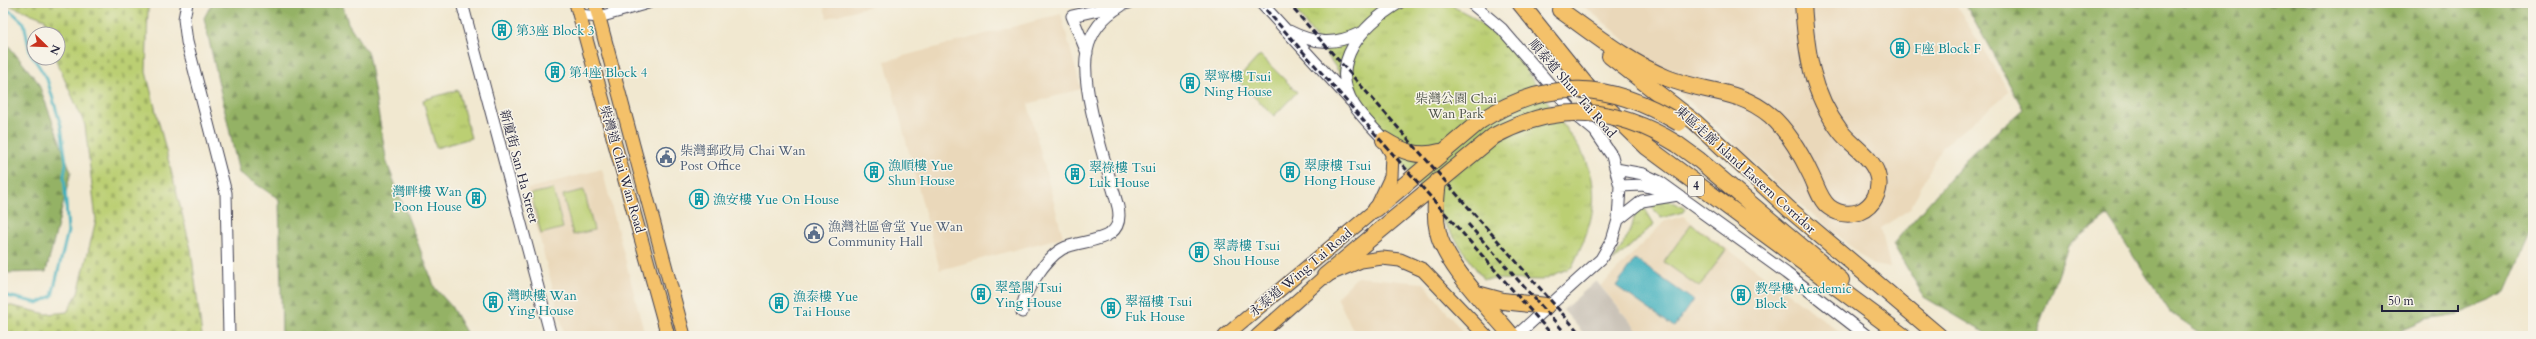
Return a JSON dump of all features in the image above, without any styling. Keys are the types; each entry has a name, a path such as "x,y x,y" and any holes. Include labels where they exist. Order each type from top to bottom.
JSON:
{"highway":[{"name":"4","path":"1520,3 1593,94 1647,147 1904,336"},
{"path":"1557,6 1609,44 1660,75 1690,85 1732,94 1758,106 1788,134 1826,204 1840,212 1852,213 1865,209 1873,200 1878,189 1878,178 1872,164 1850,143 1834,122 1818,93 1807,56 1803,3"},
{"name":"東區走廊 Island Eastern Corridor","path":"1557,6 1611,57 1696,122 1789,209 1939,336"},
{"path":"1376,209 1442,151 1480,121 1512,103 1534,95 1557,90 1582,89 1631,98 1679,123 1789,209"},
{"path":"1325,276 1494,136 1532,119 1577,112 1600,114 1624,119 1652,130 1677,144 1705,165 1904,336"},
{"path":"1384,140 1401,150 1418,155 1442,151"},
{"path":"1438,181 1435,215 1438,234 1447,255 1512,336"},
{"path":"1477,294 1503,301 1546,306"}],"main road":[{"name":"柴灣道 Chai Wan Road","path":"595,3 684,336"},
{"name":"柴灣道 Chai Wan Road","path":"578,9 668,336"},
{"path":"1376,209 1391,177 1392,154 1384,140"},
{"name":"永泰道 Wing Tai Road","path":"1225,336 1376,209"},
{"name":"永泰道 Wing Tai Road","path":"1257,336 1325,276 1361,261 1375,258 1390,258 1411,263 1434,278 1486,336"}],"street":[{"path":"187,3 184,19 187,42 226,193 229,336"},
{"name":"新廈街 San Ha Street","path":"462,3 551,336"},
{"path":"578,9 599,17 648,3"},
{"path":"1261,3 1354,104 1384,140"},
{"path":"1354,104 1346,78 1346,65 1355,42 1363,32 1399,3"},
{"name":"順泰道 Shun Tai Road","path":"1470,3 1502,29 1578,116 1595,131 1612,156 1620,186 1618,220 1612,240 1601,259 1546,306 1516,336"},
{"path":"1022,312 1023,301 1027,291 1058,252 1064,248 1106,236 1116,227 1119,214 1090,100 1087,53 1072,16 1125,4"},
{"path":"1087,53 1095,31 1104,18 1125,4"},
{"path":"1077,28 1085,36 1095,31"},
{"path":"1285,30 1321,42 1333,42 1363,32"},
{"path":"1616,169 1643,174 1660,182 1786,273 1867,336"},
{"path":"1620,186 1642,185 1678,195"},
{"path":"1618,220 1642,201 1678,195"}],"shaded area":[{"path":"823,3 881,3 827,18"},
{"path":"1580,3 1955,3 2009,92 1941,148 1910,209 1881,228 1890,268 1873,265 1778,185 1617,33"},
{"path":"1061,14 1081,89 1028,104 1063,237 940,270 885,61"},
{"path":"602,169 645,336 565,336 527,189"},
{"path":"1683,216 1846,336 1642,336 1601,286 1665,221"},
{"path":"1357,277 1424,283 1466,336 1356,336 1337,297"},
{"path":"1596,281 1642,336 1586,336 1563,310"}],"green space":[{"path":"3,3 151,3 148,9 146,72 191,249 202,336 3,336 3,304 47,314 67,312 78,293 96,220 85,125 59,66 66,66 66,26 46,26 45,19"},
{"path":"212,3 342,3 348,23 368,54 387,163 435,288 451,306 468,336 282,336 279,199 239,173 204,18"},
{"name":"柴灣公園 Chai Wan Park","path":"1291,3 1454,3 1454,7 1471,16 1511,48 1585,157 1590,172 1594,200 1592,213 1589,226 1572,267 1542,280 1483,279"},
{"path":"1965,3 2533,3 2533,233 2530,234 2505,292 2490,301 2458,314 2426,319 2387,336 2205,336 2170,312 2107,216 2068,246 2035,336 1990,336 1924,297 1893,244 1972,153 2023,109"},
{"path":"3,39 38,82 71,172 46,272 3,273"},
{"path":"1260,55 1297,92 1274,116 1237,80"},
{"path":"458,90 471,138 436,148 423,100"},
{"path":"553,189 563,228 541,234 531,194"},
{"path":"584,190 594,230 573,235 563,195"},
{"path":"1667,200 1685,208 1683,212 1661,218 1649,204"},
{"path":"1644,207 1654,224 1613,262 1631,230 1636,211"},
{"path":"1691,224 1726,250 1699,287 1664,262"}],"water":[{"path":"1635,259 1693,300 1674,327 1616,286"}],"waterway":[{"path":"3,8 13,13 24,23 30,52 47,79 61,126 66,163 64,176 68,231 52,296 38,303 3,295"}],"railway":[{"path":"1260,3 1553,336"},
{"path":"1288,3 1582,336"},
{"path":"1468,224 1568,336"}],"place":[{"name":"第3座 Block 3","path":"502,30"},
{"name":"F座 Block F","path":"1900,48"},
{"name":"第4座 Block 4","path":"555,72"},
{"name":"翠寧樓 Tsui Ning House","path":"1190,83"},
{"name":"柴灣郵政局 Chai Wan Post Office","path":"666,157"},
{"name":"漁順樓 Yue Shun House","path":"874,172"},
{"name":"翠康樓 Tsui Hong House","path":"1290,172"},
{"name":"翠祿樓 Tsui Luk House","path":"1075,174"},
{"name":"灣畔樓 Wan Poon House","path":"476,198"},
{"name":"漁安樓 Yue On House","path":"699,199"},
{"name":"漁灣社區會堂 Yue Wan Community Hall","path":"814,233"},
{"name":"翠壽樓 Tsui Shou House","path":"1199,252"},
{"name":"翠瑩閣 Tsui Ying House","path":"981,294"},
{"name":"教學樓 Academic Block","path":"1741,295"},
{"name":"灣映樓 Wan Ying House","path":"493,302"},
{"name":"漁泰樓 Yue Tai House","path":"779,303"},
{"name":"翠福樓 Tsui Fuk House","path":"1111,308"}]}
